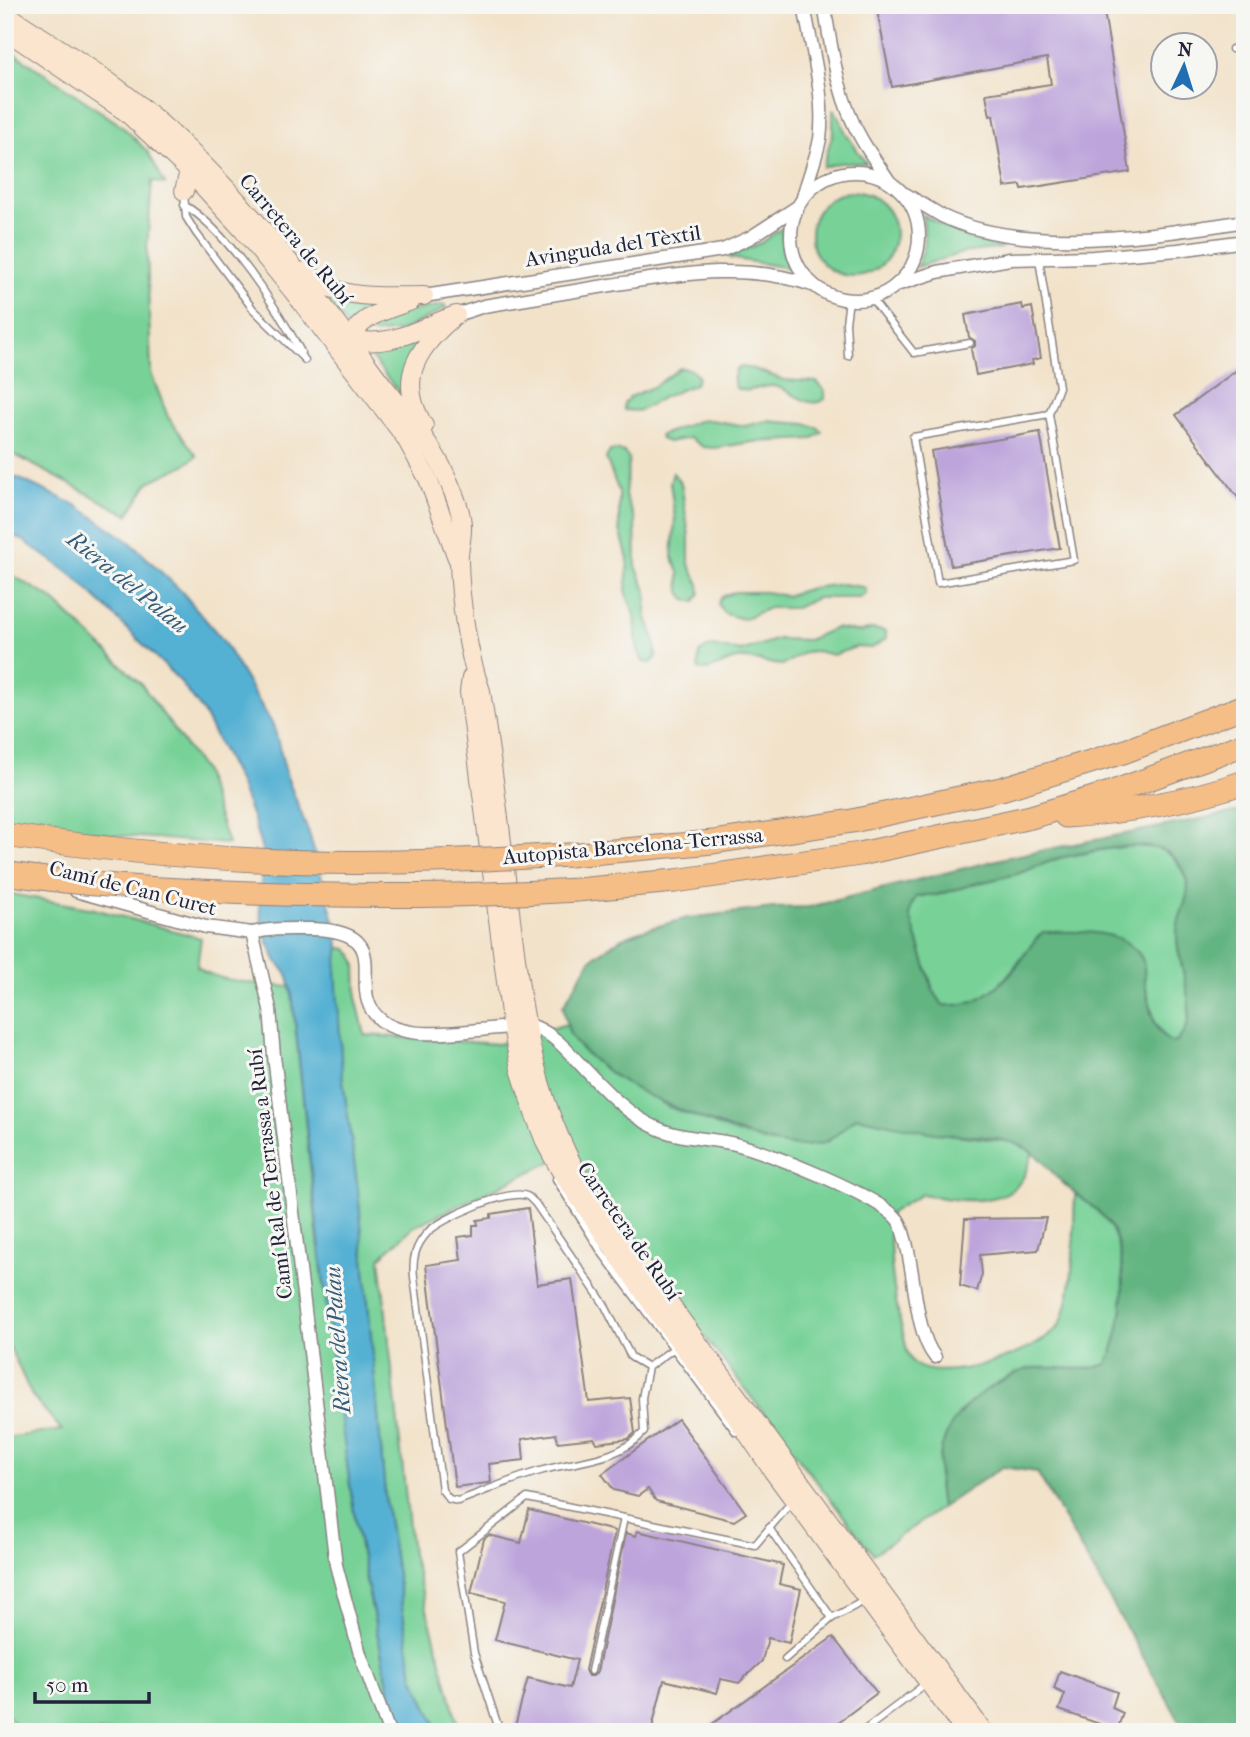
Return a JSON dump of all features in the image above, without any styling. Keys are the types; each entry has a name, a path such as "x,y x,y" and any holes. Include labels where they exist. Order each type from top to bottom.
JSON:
{"highway":[{"name":"Autopista Barcelona-Terrassa","path":"5,835 149,853 292,861 397,863 569,855 713,842 852,821 974,795 1124,752 1245,706"},
{"name":"Autopista Barcelona-Terrassa","path":"5,873 147,888 278,894 485,896 675,881 860,854 1031,817 1110,793 1245,744"},
{"path":"1031,817 1114,813 1147,808 1206,795 1245,782"}],"main road":[{"name":"Carretera de Rubí","path":"5,13 128,96 166,130 193,184 237,203 351,340 438,458 453,493 462,527 459,561 473,668 481,691 513,927 511,953 519,1027 520,1069 545,1144 597,1227 960,1726"},
{"name":"Carretera de Rubí","path":"5,30 126,112 292,290 415,454 439,506 459,561"},
{"path":"193,184 241,193 318,283 329,289 355,295 424,296"},
{"path":"292,290 316,311 334,333 351,340 379,343 391,341 456,316"},
{"path":"369,390 357,366 351,340 361,324 372,316 424,296"},
{"path":"438,458 412,398 411,379 414,364 422,349 456,316"},
{"name":"Carretera de Rubí","path":"473,668 469,692 519,1027 532,1078 542,1092 563,1149 586,1190 984,1732"}],"street":[{"path":"804,5 819,95 821,130 817,152 791,228 792,250 800,270 816,287 849,300 871,298 896,285 937,272 980,263 1178,250 1245,241"},
{"path":"824,5 836,74 861,140 889,181 903,193 944,217 1003,234 1033,238 1126,236 1245,221"},
{"path":"800,202 817,184 834,175 852,172 871,174 889,181"},
{"path":"896,285 909,270 918,251 919,230 914,210 903,193"},
{"name":"Avinguda del Tèxtil","path":"424,296 723,250 751,237 800,202"},
{"name":"Avinguda del Tèxtil","path":"456,316 484,306 695,272 756,274 816,287"},
{"name":"Camí de Can Curet","path":"5,883 49,886 99,897 150,914 206,928 252,933"},
{"path":"252,933 274,929 328,930 354,937 365,955 366,991 370,1006 376,1015 395,1028 440,1033 519,1027 548,1032 604,1087 643,1121 660,1130 759,1150 876,1202 900,1222 912,1260 923,1334 935,1357"},
{"name":"Camí Ral de Terrassa a Rubí","path":"252,933 272,1022 336,1565 359,1654 389,1732"}],"lane":[{"path":"1232,49 1245,45"},
{"path":"193,184 201,215 225,240 287,326 306,360 253,309 196,233 186,217 193,184"},
{"path":"1039,259 1059,387 1049,414 1074,560 938,583 913,437 1049,414"},
{"path":"871,298 914,353 970,343"},
{"path":"848,356 846,323 849,300"},
{"path":"545,1144 550,1169 602,1253 947,1716 960,1726"},
{"path":"648,1367 631,1357 604,1304 535,1203 526,1195 487,1200 429,1230 420,1242 412,1258 414,1277 442,1490 449,1499 458,1501 539,1471 612,1455 636,1441 644,1432 642,1398 648,1367 673,1349"},
{"path":"500,1732 474,1653 458,1552 527,1497 755,1545 789,1505"},
{"path":"590,1671 624,1518"},
{"path":"769,1528 832,1618"},
{"path":"785,1659 832,1618 862,1602"},
{"path":"862,1732 924,1685"}],"green space":[{"path":"5,47 122,126 148,152 165,184 152,181 147,248 151,373 168,417 197,456 185,465 149,482 128,515 5,450"},
{"path":"833,110 866,163 839,163 823,167 833,132"},
{"path":"853,192 869,195 883,204 892,218 895,234 892,250 883,264 869,273 853,276 837,273 823,264 814,250 811,234 814,218 823,204 837,195"},
{"path":"923,215 959,234 1002,248 962,253 917,267 925,245"},
{"path":"782,228 783,249 788,268 730,258 731,255 760,243"},
{"path":"323,296 371,305 371,307 347,326"},
{"path":"445,305 446,308 402,331 371,332 373,324 390,317"},
{"path":"411,344 415,346 402,377 401,395 366,351 387,350"},
{"path":"741,367 784,380 817,382 825,391 825,399 819,402 806,401 773,386 741,390 736,388 734,376"},
{"path":"680,368 694,372 698,377 695,384 639,411 624,410 624,403 630,397 655,386"},
{"path":"711,420 745,426 766,421 806,424 819,428 822,432 812,439 753,442 715,448 703,447 690,438 668,442 661,439 660,435 698,421"},
{"path":"610,451 624,452 629,459 625,495 635,520 636,566 647,593 646,614 655,641 656,658 651,663 643,662 637,647 635,615 626,594 628,559 619,526 619,492 606,458"},
{"path":"673,473 681,483 689,536 689,564 699,584 700,593 695,602 685,599 680,592 679,572 672,556 675,519 670,482"},
{"path":"5,571 51,598 141,684 203,770 228,844 112,835 5,819"},
{"path":"842,584 863,587 866,593 860,598 816,598 796,608 769,608 743,619 725,614 718,604 721,597 735,592 765,592 786,596 811,588"},
{"path":"835,628 860,632 872,629 886,631 886,639 872,648 856,647 833,655 816,651 805,652 783,665 743,659 732,660 709,669 698,669 699,653 711,646 741,651 778,639 808,640"},
{"path":"1245,810 1245,1732 1186,1732 1037,1472 1002,1467 941,1508 939,1471 944,1439 951,1426 973,1400 989,1388 1027,1369 1085,1369 1107,1364 1118,1332 1123,1292 1120,1252 1115,1235 1102,1215 1034,1154 1005,1140 935,1133 857,1117 827,1141 810,1146 783,1145 744,1134 700,1118 623,1082 575,1042 567,1025 563,1006 591,959 622,938 640,931 688,918 774,908 809,907 1009,857","holes":["1131,846 1158,849 1170,854 1179,864 1187,885 1177,936 1188,993 1188,1021 1183,1033 1174,1043 1161,1034 1156,1026 1148,1000 1142,958 1127,943 1106,935 1043,932 1017,966 993,990 965,1004 943,1005 933,990 910,916 916,897 937,895 1017,874 1059,858"]},
{"path":"1123,846 1149,847 1171,856 1183,872 1188,885 1187,902 1178,925 1177,937 1188,993 1188,1021 1183,1033 1174,1043 1166,1041 1155,1022 1145,983 1143,962 1124,941 1094,934 1043,932 990,992 961,1005 943,1006 933,990 910,916 916,897 937,895 1017,874 1059,858"},
{"path":"5,893 94,909 201,938 197,967 206,972 242,982 291,987 317,1233 352,1501 394,1712 403,1732 21,1732 5,1712 5,1438 62,1430 32,1396 5,1337"},
{"path":"334,947 347,949 353,955 356,965 357,1001 365,1035 498,1044 567,1024 574,1040 602,1065 633,1087 669,1107 771,1143 809,1145 827,1142 857,1117 931,1132 1012,1142 1033,1151 1021,1181 1001,1196 960,1200 922,1194 890,1213 890,1245 897,1309 908,1354 912,1361 924,1369 965,1369 1014,1354 1052,1333 1061,1322 1069,1292 1075,1194 1107,1222 1120,1254 1123,1273 1122,1313 1107,1364 1090,1370 1029,1369 994,1385 959,1412 938,1486 941,1508 873,1554 700,1331 572,1152 413,1227 380,1258 412,1554 460,1732 439,1732 413,1676 386,1505 358,1190 342,1073"}],"water":[{"name":"Riera del Palau","path":"5,474 76,505 130,542 182,592 222,639 274,727 287,777 309,833 337,931 339,947 336,969 342,1073 358,1190 386,1505 413,1676 439,1732 403,1732 394,1712 361,1553 335,1374 293,1000 288,976 276,960 263,930 259,902 264,856 252,817 238,781 203,712 179,680 75,577 5,531"}],"building":[{"path":"876,5 991,5 992,9 1012,5 1103,5 1130,172 1022,189 1021,185 1005,187 993,115 990,116 986,94 1051,84 1047,58 892,87"},
{"path":"1022,304 1023,309 1032,307 1041,358 1032,360 1033,364 976,375 971,349 975,346 975,341 969,337 965,315"},
{"path":"1245,364 1245,507 1176,415"},
{"path":"1040,432 1060,548 951,566 931,451"},
{"path":"528,1208 537,1284 572,1279 589,1402 630,1398 635,1433 628,1439 597,1443 594,1438 558,1442 556,1434 522,1439 524,1460 489,1464 491,1482 455,1487 426,1265 461,1260 458,1237 473,1235 473,1225 478,1225 477,1220 491,1218 491,1214"},
{"path":"1046,1218 1038,1250 980,1255 982,1274 977,1291 960,1286 965,1219"},
{"path":"678,1419 746,1513 734,1521 656,1501 648,1489 638,1496 614,1490 602,1474"},
{"path":"529,1510 615,1531 585,1670 588,1676 597,1672 626,1533 636,1536 637,1531 783,1565 779,1584 801,1589 789,1643 768,1638 762,1661 739,1683 721,1679 717,1693 664,1680 651,1732 539,1732 515,1726 528,1678 570,1688 577,1660 495,1640 505,1601 471,1593 484,1539 489,1535 521,1543"},
{"path":"833,1637 877,1693 825,1732 701,1732"},
{"path":"1060,1671 1117,1692 1112,1708 1123,1713 1117,1730 1059,1710 1065,1694 1054,1689"}]}
